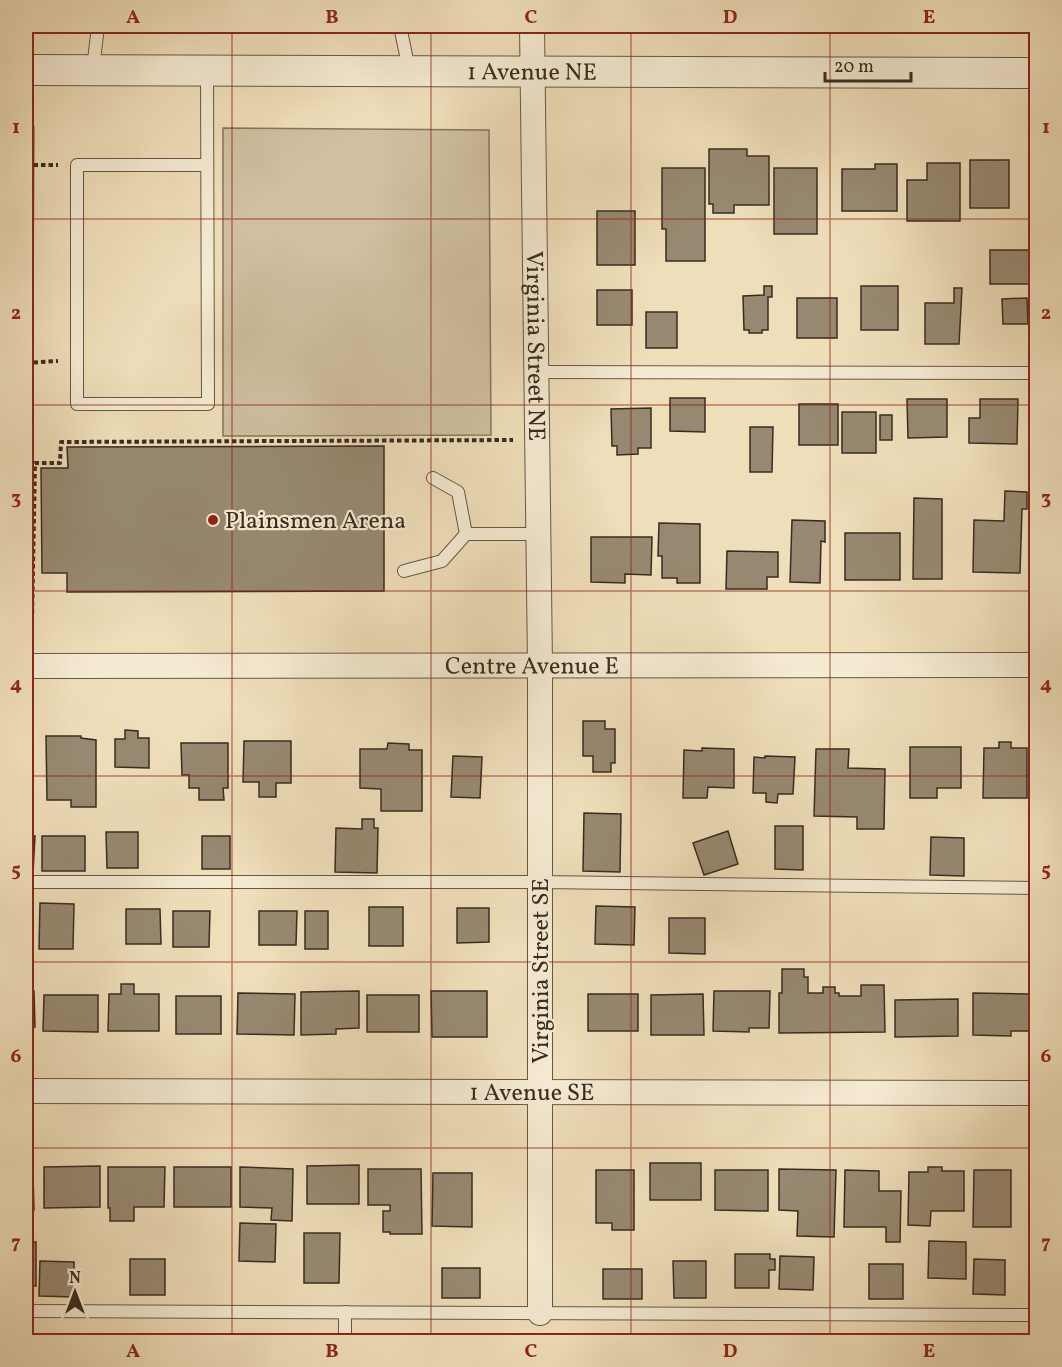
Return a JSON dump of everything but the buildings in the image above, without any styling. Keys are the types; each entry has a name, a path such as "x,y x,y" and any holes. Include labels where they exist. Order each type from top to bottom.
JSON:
{"street":[{"name":"Virginia Street NE","path":"532,26 540,666"},
{"name":"1 Avenue NE","path":"26,70 1036,74"},
{"name":"Centre Avenue E","path":"26,666 1036,665"},
{"name":"Virginia Street SE","path":"540,666 540,1313"},
{"name":"1 Avenue SE","path":"26,1091 1036,1093"}],"lane":[{"path":"92,71 98,26"},
{"path":"400,26 410,72"},
{"path":"207,71 208,404 77,404 77,165 207,165"},
{"path":"536,372 1036,373"},
{"path":"433,478 458,492 466,534"},
{"path":"404,571 442,561 466,534 538,534"},
{"path":"26,882 540,882 1036,888"},
{"path":"26,1311 1036,1315"},
{"path":"345,1312 345,1341"}],"path":[{"path":"26,149 32,165"},
{"path":"26,165 77,165"},
{"path":"26,363 77,360"},
{"path":"32,621 35,463 60,463 61,442 537,440"}],"shaded area":[{"path":"26,127 34,127 31,616 26,616"},
{"path":"223,128 489,130 491,435 223,436"}],"place":[{"name":"Plainsmen Arena","path":"213,520"}]}
